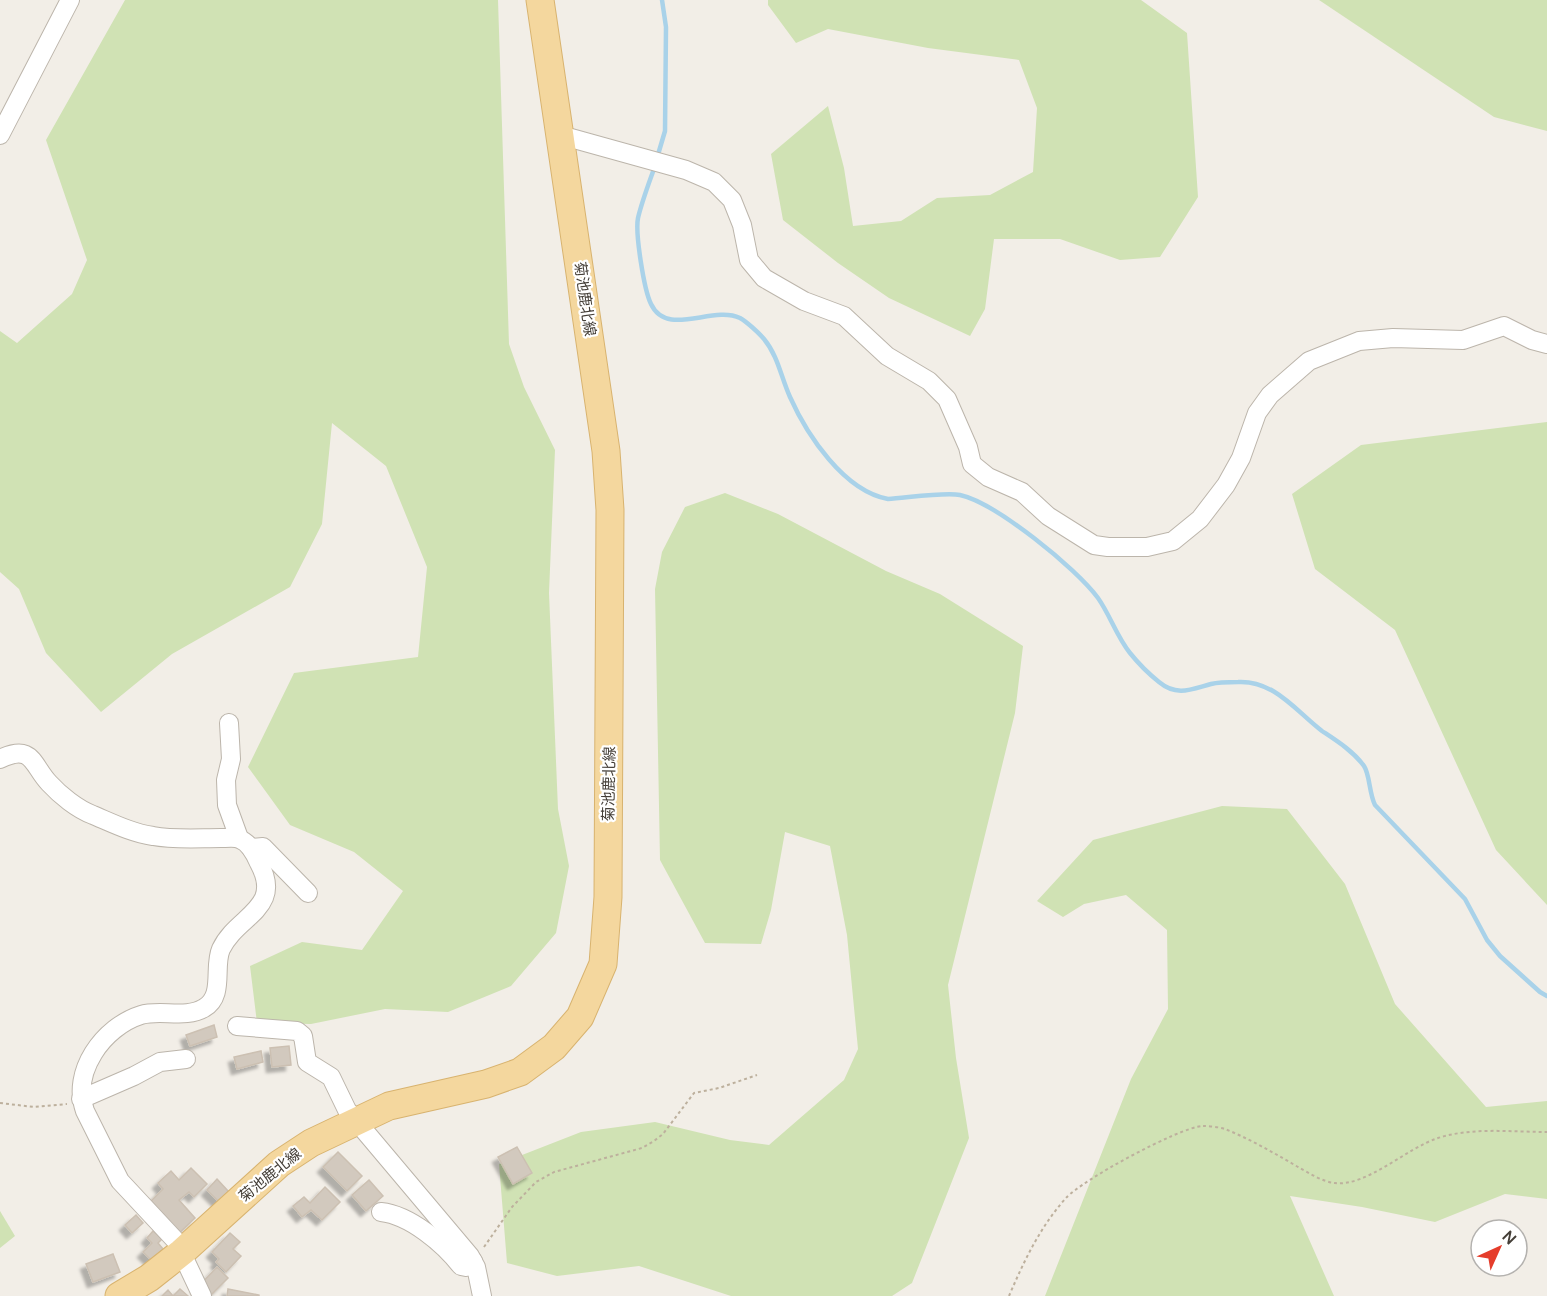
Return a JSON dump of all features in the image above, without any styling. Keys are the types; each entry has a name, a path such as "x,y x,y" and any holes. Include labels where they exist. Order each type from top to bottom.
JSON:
{"main road":[{"name":"菊池鹿北線","path":"119,1296 149,1278 182,1252 279,1164 311,1143 389,1106 486,1084 520,1072 554,1047 580,1017 603,964 608,897 610,510 606,451 540,0"}],"street":[{"path":"0,135 70,0"},
{"path":"560,135 686,170 714,182 732,200 742,225 749,261 764,278 804,301 844,316 886,356 928,381 947,399 968,447 972,464 988,477 1022,492 1048,516 1094,545 1108,548 1147,548 1173,541 1200,519 1226,485 1242,458 1257,413 1263,404 1308,361 1359,341 1393,338 1463,340 1504,326 1532,340 1547,344"},
{"path":"202,1296 176,1241 120,1181 81,1099 83,1080 92,1056 103,1039 120,1025 142,1015 191,1012 205,1008 212,1000 217,987 219,952 227,938 258,909 264,899 267,885 264,872 245,843 227,805 226,780 231,759 229,723"},
{"path":"0,759 20,753 33,759 48,782 69,800 88,813 124,829 154,837 245,843 263,847 308,893"},
{"path":"237,1026 297,1031 303,1036 307,1062 331,1077 347,1110 473,1261 482,1296"},
{"path":"81,1099 160,1062 186,1059"},
{"path":"381,1212 394,1214 410,1221 451,1254 461,1266 466,1267 473,1261"}],"path":[{"path":"473,1261 512,1207 536,1182 554,1172 642,1148 663,1134 694,1093 757,1075"},
{"path":"0,1103 34,1107 70,1104 81,1099"},
{"path":"1009,1296 1029,1250 1052,1215 1068,1196 1121,1161 1179,1133 1202,1126 1223,1129 1335,1184 1357,1181 1417,1146 1439,1137 1466,1132 1547,1131"}],"green space":[{"path":"125,0 498,0 509,344 524,387 555,450 549,593 558,809 569,866 556,933 511,986 448,1012 385,1009 311,1024 257,1023 250,966 302,942 362,950 403,891 354,852 290,825 248,767 294,673 418,657 427,567 386,466 332,423 322,524 290,587 172,654 101,712 46,653 19,589 0,572 0,331 17,343 72,294 87,260 46,140"},
{"path":"768,0 1141,0 1187,33 1198,197 1160,257 1120,260 1060,239 994,239 985,309 970,336 889,298 838,263 783,220 771,154 828,106 844,168 853,226 901,221 937,198 990,195 1033,172 1037,108 1019,60 928,48 828,29 796,43 768,5"},
{"path":"1319,0 1547,0 1547,131 1494,117"},
{"path":"1547,422 1547,905 1496,850 1395,630 1315,569 1292,494 1361,445"},
{"path":"725,493 778,514 886,571 940,594 1023,646 1015,713 948,985 956,1058 969,1138 912,1283 892,1296 731,1296 639,1266 557,1276 507,1263 499,1164 581,1132 655,1122 730,1140 769,1145 844,1080 858,1049 847,935 830,846 785,832 771,910 761,944 705,943 660,860 655,589 662,552 685,507"},
{"path":"1222,806 1287,809 1345,884 1395,1004 1486,1107 1547,1101 1547,1199 1505,1194 1435,1222 1362,1207 1290,1196 1334,1296 1045,1296 1131,1079 1168,1009 1167,930 1126,895 1084,904 1063,917 1037,901 1093,840"},
{"path":"0,1211 15,1236 0,1248"}],"building":[{"path":"214,1025 217,1037 190,1046 186,1035"},
{"path":"289,1046 291,1065 272,1067 270,1048"},
{"path":"261,1051 263,1062 237,1069 234,1057"},
{"path":"517,1147 532,1173 513,1184 498,1157"},
{"path":"338,1152 362,1176 347,1191 323,1167"},
{"path":"191,1168 207,1184 194,1197 189,1192 179,1200 195,1218 174,1238 149,1203 163,1189 158,1183 171,1171 179,1180"},
{"path":"217,1179 229,1192 219,1202 207,1190"},
{"path":"369,1180 383,1196 366,1211 352,1195"},
{"path":"325,1187 340,1202 322,1220 311,1210 302,1217 293,1206 304,1197 310,1203"},
{"path":"136,1215 143,1223 132,1233 125,1225"},
{"path":"153,1231 162,1239 158,1243 163,1249 151,1260 143,1252 152,1243 147,1238"},
{"path":"230,1233 240,1242 233,1249 241,1256 226,1272 216,1262 219,1259 212,1252"},
{"path":"113,1254 120,1272 93,1282 86,1264"},
{"path":"217,1267 228,1278 210,1296 197,1288"},
{"path":"180,1289 188,1296 173,1296"},
{"path":"228,1289 259,1295 259,1296 227,1296"},
{"path":"168,1290 173,1296 162,1296"}],"waterway":[{"path":"657,158 665,131 666,27 662,0"},
{"path":"655,166 637,225 643,275 651,304 658,314 668,319 679,320 729,315 746,322 769,346 790,397 806,428 842,473 872,494 888,499 960,495 975,500 1014,523 1054,554 1087,585 1098,598 1130,653 1166,687 1178,691 1217,683 1251,683 1263,686 1284,698 1360,761 1366,770 1375,805 1465,899 1487,940 1500,956 1547,996"}]}
